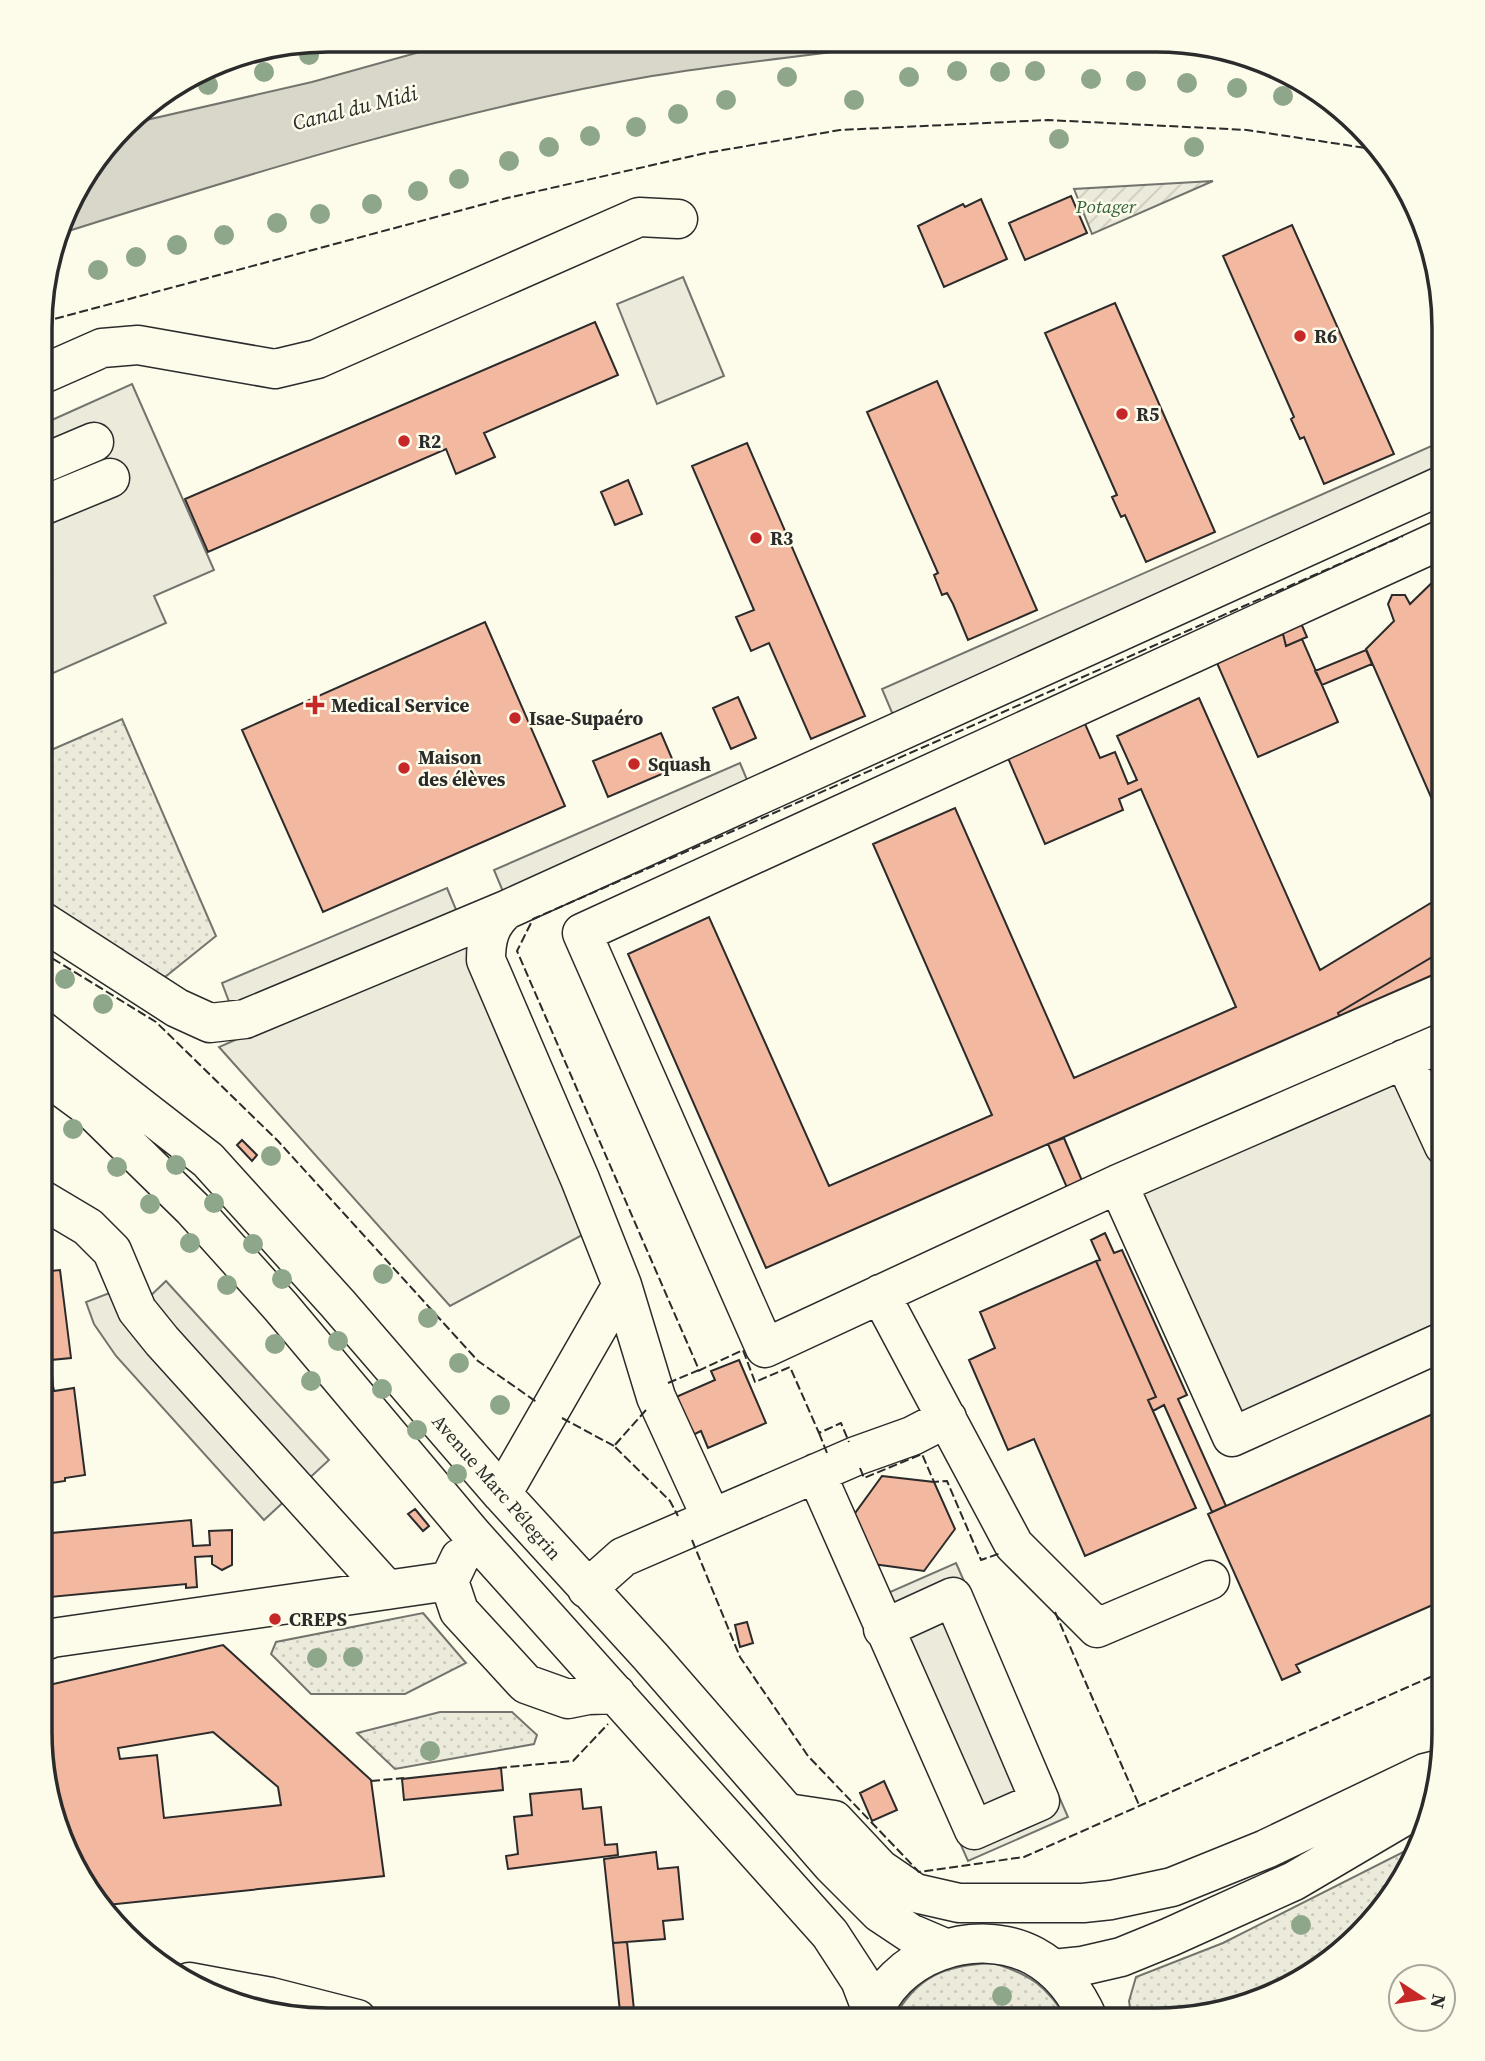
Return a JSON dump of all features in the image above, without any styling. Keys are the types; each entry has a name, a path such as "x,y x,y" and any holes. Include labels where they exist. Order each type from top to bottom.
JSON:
{"street":[{"path":"52,370 103,348 138,345 275,369 317,359 639,217 678,219"},
{"path":"52,460 94,442"},
{"path":"52,502 110,478"},
{"path":"52,928 177,1009 210,1023 245,1019 506,910 1433,489"},
{"path":"1433,543 583,933 765,1348 1118,1184 1433,1047"},
{"path":"506,910 494,920 486,942 486,960 580,1179 622,1285 656,1397 711,1517"},
{"name":"Avenue Marc Pélegrin","path":"52,1039 208,1160 338,1304 502,1494 880,1913 910,1933 944,1948"},
{"path":"1404,1059 1433,1122"},
{"path":"52,1080 90,1108 193,1209 281,1307 471,1533 830,1934 860,1980 869,2008"},
{"path":"1118,1184 1232,1437 1433,1346"},
{"path":"52,1205 89,1227 112,1251 137,1310 162,1341 387,1590"},
{"path":"502,1494 622,1285"},
{"path":"880,1294 1014,1545 1097,1628 1210,1580"},
{"path":"587,1589 623,1557 711,1517 912,1436 947,1418"},
{"path":"817,1473 883,1629 974,1830 1040,1801 953,1597 883,1629"},
{"path":"471,1533 449,1581 459,1611 526,1685 568,1699 588,1695 616,1695"},
{"path":"52,1638 449,1581"},
{"path":"787,1813 834,1820 880,1869 915,1893 959,1903 1083,1903 1111,1900 1172,1886 1266,1849 1429,1772"},
{"path":"1053,1969 1083,1966 1121,1957 1182,1931 1294,1881 1423,1805"},
{"path":"877,2008 885,1992 902,1973 944,1948 975,1943 1005,1945 1033,1956 1053,1969 1080,2000 1083,2008"},
{"path":"228,1989 316,2008"}],"green space":[{"name":"Potager","path":"1213,181 1092,234 1074,189"},
{"path":"683,277 724,376 657,404 617,304"},
{"path":"122,719 216,936 165,977 52,914 52,750"},
{"path":"423,1613 466,1663 405,1694 311,1694 271,1654 276,1642"},
{"path":"440,1712 512,1712 537,1735 534,1744 395,1769 357,1733"},
{"path":"1406,1851 1386,1886 1352,1928 1294,1972 1245,1994 1210,2003 1175,2008 1130,2008 1129,2001 1136,1977 1223,1943"},
{"path":"993,1963 1028,1977 1045,1990 1059,2008 900,2008 922,1983 934,1976 946,1970"}],"shaded area":[{"path":"132,384 214,570 154,596 166,623 52,674 52,573 52,420"},
{"path":"1433,445 1433,476 893,715 882,689"},
{"path":"740,763 750,787 504,894 494,870"},
{"path":"447,888 457,912 231,1007 222,983"},
{"path":"465,940 586,1233 450,1306 219,1047"},
{"path":"1404,1059 1433,1122 1433,1346 1232,1437 1118,1184"},
{"path":"166,1281 329,1460 264,1520 116,1356 94,1324 86,1302 112,1292 124,1321"},
{"path":"956,1563 1068,1817 968,1861 856,1607"}],"water":[{"name":"Canal du Midi","path":"416,53 826,53 652,76 503,106 281,165 71,230 89,190 99,175 133,133 149,119 312,82"}],"building":[{"path":"1071,196 1087,233 1025,260 1009,223"},
{"path":"981,199 1007,259 944,287 918,226 963,204 965,207"},
{"name":"R6","path":"1292,225 1394,454 1324,484 1304,437 1300,439 1291,419 1294,417 1223,256"},
{"name":"R5","path":"1115,303 1215,532 1146,562 1125,515 1121,517 1112,497 1117,495 1045,333"},
{"name":"R2","path":"595,322 618,375 484,433 495,457 456,474 446,449 208,552 185,499"},
{"path":"937,381 1037,610 968,640 947,593 942,595 934,575 938,573 867,412"},
{"name":"R3","path":"747,443 865,716 811,739 769,643 751,651 736,617 754,610 692,466"},
{"path":"628,480 642,514 615,525 601,492"},
{"path":"1433,582 1433,802 1366,649 1394,621 1388,604 1392,595 1405,595 1410,604"},
{"path":"1300,621 1307,637 1286,646 1283,634 1265,642 1263,637"},
{"name":"Maison des élèves","path":"485,622 565,806 323,912 242,730"},
{"path":"1283,634 1286,646 1302,639 1338,722 1258,757 1217,663"},
{"path":"1366,650 1372,664 1322,685 1315,671"},
{"path":"738,697 756,738 731,749 713,708"},
{"path":"1199,698 1320,970 1433,902 1433,957 1338,1013 1339,1016 766,1268 628,954 709,917 829,1186 992,1115 873,844 955,808 1074,1078 1236,1007 1141,789 1119,799 1123,810 1045,844 1005,751 1082,717 1100,758 1115,752 1128,784 1137,780 1117,736"},
{"name":"Squash","path":"661,733 676,768 608,797 593,761"},
{"path":"1433,957 1433,975 1339,1016 1338,1013"},
{"path":"1064,1138 1083,1183 1068,1190 1048,1144"},
{"path":"242,1140 257,1155 252,1161 237,1145"},
{"path":"1105,1233 1114,1253 1122,1250 1187,1395 1178,1399 1226,1506 1212,1512 1164,1405 1153,1411 1148,1400 1156,1397 1096,1261 1100,1260 1091,1240"},
{"path":"1096,1261 1156,1397 1148,1400 1196,1508 1085,1556 1034,1439 1008,1450 969,1360 995,1348 980,1312"},
{"path":"60,1270 71,1358 52,1360 52,1271"},
{"path":"739,1360 766,1423 708,1448 701,1431 693,1435 676,1397 715,1380 711,1371"},
{"path":"52,1386 54,1391 74,1388 85,1475 52,1483"},
{"path":"1433,1414 1433,1605 1296,1665 1300,1672 1282,1680 1208,1514"},
{"path":"882,1476 934,1482 955,1529 924,1571 873,1564 853,1516"},
{"path":"415,1509 429,1526 423,1531 408,1514"},
{"path":"191,1520 193,1546 210,1545 209,1531 232,1530 232,1565 222,1570 212,1564 212,1556 195,1557 197,1587 186,1588 186,1584 52,1597 52,1533"},
{"path":"747,1622 753,1643 740,1647 735,1625"},
{"path":"223,1645 371,1780 384,1876 113,1904 81,1855 62,1804 53,1751 52,1684","holes":["213,1732 278,1787 281,1805 164,1818 157,1755 120,1759 118,1748"]},
{"path":"501,1768 503,1790 404,1800 402,1779"},
{"path":"884,1781 897,1810 872,1821 860,1793"},
{"path":"581,1789 583,1809 601,1807 605,1845 617,1844 618,1855 508,1869 506,1856 518,1854 514,1817 532,1815 530,1794"},
{"path":"656,1852 658,1869 678,1867 683,1919 663,1921 665,1939 613,1943 604,1859"},
{"path":"627,1942 634,2008 620,2008 613,1943"}],"fence":[{"path":"52,319 507,198 706,153 840,130 1048,120 1247,130 1365,148"},
{"path":"668,1383 699,1370 517,951 533,919 1403,536"},
{"path":"52,958 156,1022 278,1141 478,1361 538,1403"},
{"path":"698,1371 743,1350 755,1382 790,1367 819,1433 841,1423 849,1442"},
{"path":"646,1410 614,1446 670,1501 678,1516"},
{"path":"562,1418 614,1446"},
{"path":"819,1433 827,1453"},
{"path":"860,1468 864,1478 922,1454 934,1482 947,1481 981,1560 1001,1553"},
{"path":"692,1540 740,1657 808,1756 919,1872 1024,1857 1433,1676"},
{"path":"1055,1612 1139,1805"},
{"path":"498,1768 573,1761 608,1724"},
{"path":"371,1781 404,1778"}],"place":[{"name":"R6","path":"1300,336"},
{"name":"R5","path":"1122,414"},
{"name":"R2","path":"404,441"},
{"name":"R3","path":"756,538"},
{"name":"Medical Service","path":"315,705"},
{"name":"Isae-Supaéro","path":"515,718"},
{"name":"Squash","path":"634,764"},
{"name":"Maison des élèves","path":"404,768"},
{"name":"CREPS","path":"275,1619"}]}
